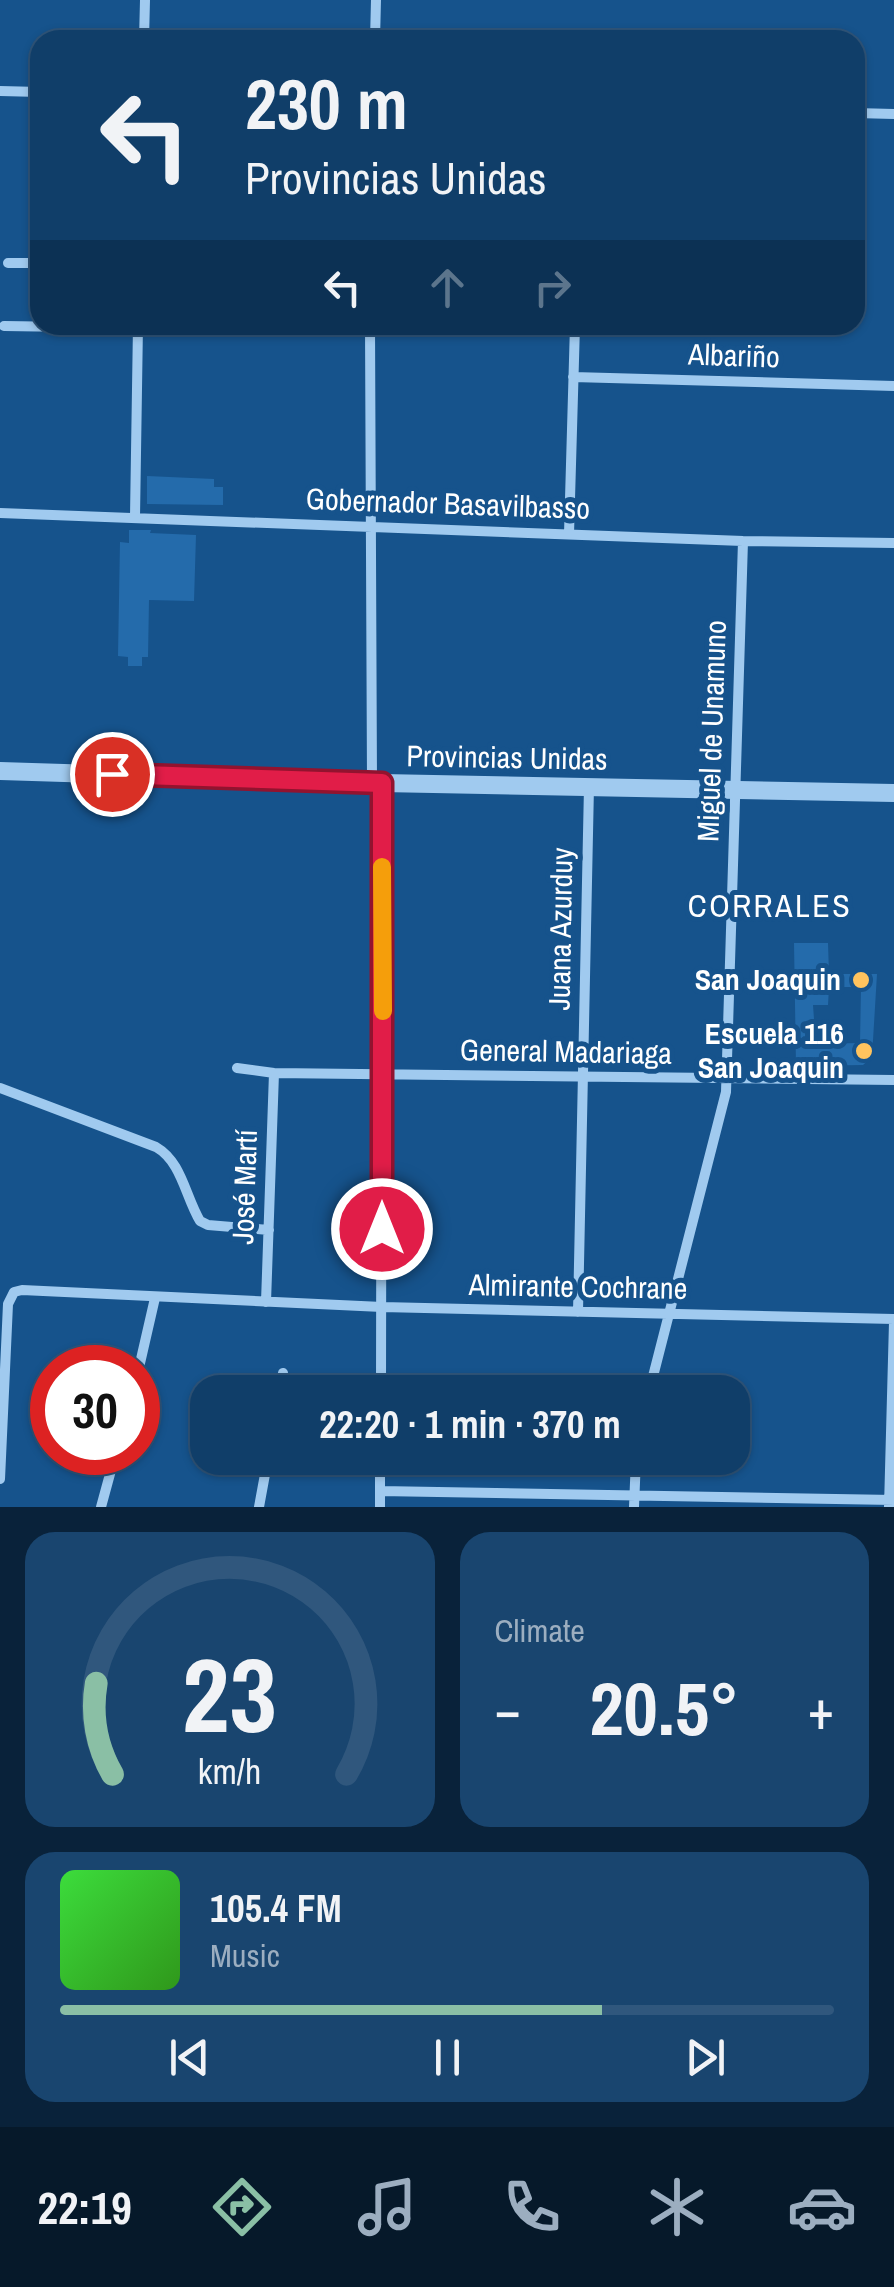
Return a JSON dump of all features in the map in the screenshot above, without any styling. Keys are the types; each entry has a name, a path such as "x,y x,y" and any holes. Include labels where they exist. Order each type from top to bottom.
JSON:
{"street":[{"path":"144,0 144,30"},
{"path":"375,30 376,0"},
{"path":"0,91 30,92"},
{"path":"865,114 894,114"},
{"path":"8,263 30,264"},
{"path":"4,326 30,326"},
{"path":"135,517 138,335"},
{"path":"372,335 383,1073 381,1375"},
{"path":"570,534 575,335"},
{"name":"Albariño","path":"573,377 894,386"},
{"name":"Gobernador Basavilbasso","path":"0,513 743,541 894,543"},
{"name":"Miguel de Unamuno","path":"654,1375 724,1102 743,541"},
{"name":"Provincias Unidas","path":"0,771 894,793"},
{"name":"Juana Azurduy","path":"578,1312 589,786"},
{"name":"General Madariaga","path":"237,1068 274,1073 894,1080"},
{"name":"José Martí","path":"266,1302 274,1073"},
{"path":"0,1088 156,1146 175,1163 200,1221 269,1230"},
{"name":"Almirante Cochrane","path":"0,1479 8,1304 14,1292 22,1290 382,1308 894,1320"},
{"path":"145,1345 155,1298"},
{"path":"380,1491 634,1501 891,1502 894,1320"},
{"path":"101,1507 110,1475"},
{"path":"260,1507 265,1475"},
{"path":"380,1475 380,1507"},
{"path":"634,1501 635,1475"}],"building":[{"path":"147,476 214,479 214,487 223,487 223,505 147,504"},
{"path":"129,530 196,535 194,601 149,600 148,657 142,657 142,666 128,666 128,657 118,656 120,542 129,543"},
{"path":"794,943 828,943 829,974 877,974 872,1057 863,1065 796,1066","holes":["829,987 861,987 860,1043 812,1044 809,1020 814,1019 813,1005 828,1005"]}],"slow traffic":[{"path":"382,867 383,1011"}],"place":[{"name":"San Joaquin","path":"861,980"},
{"name":"Escuela 116 San Joaquin","path":"864,1051"}],"district":[{"name":"CORRALES","path":"770,906"}],"route":[{"path":"112,774 382,783 382,1229"}]}
